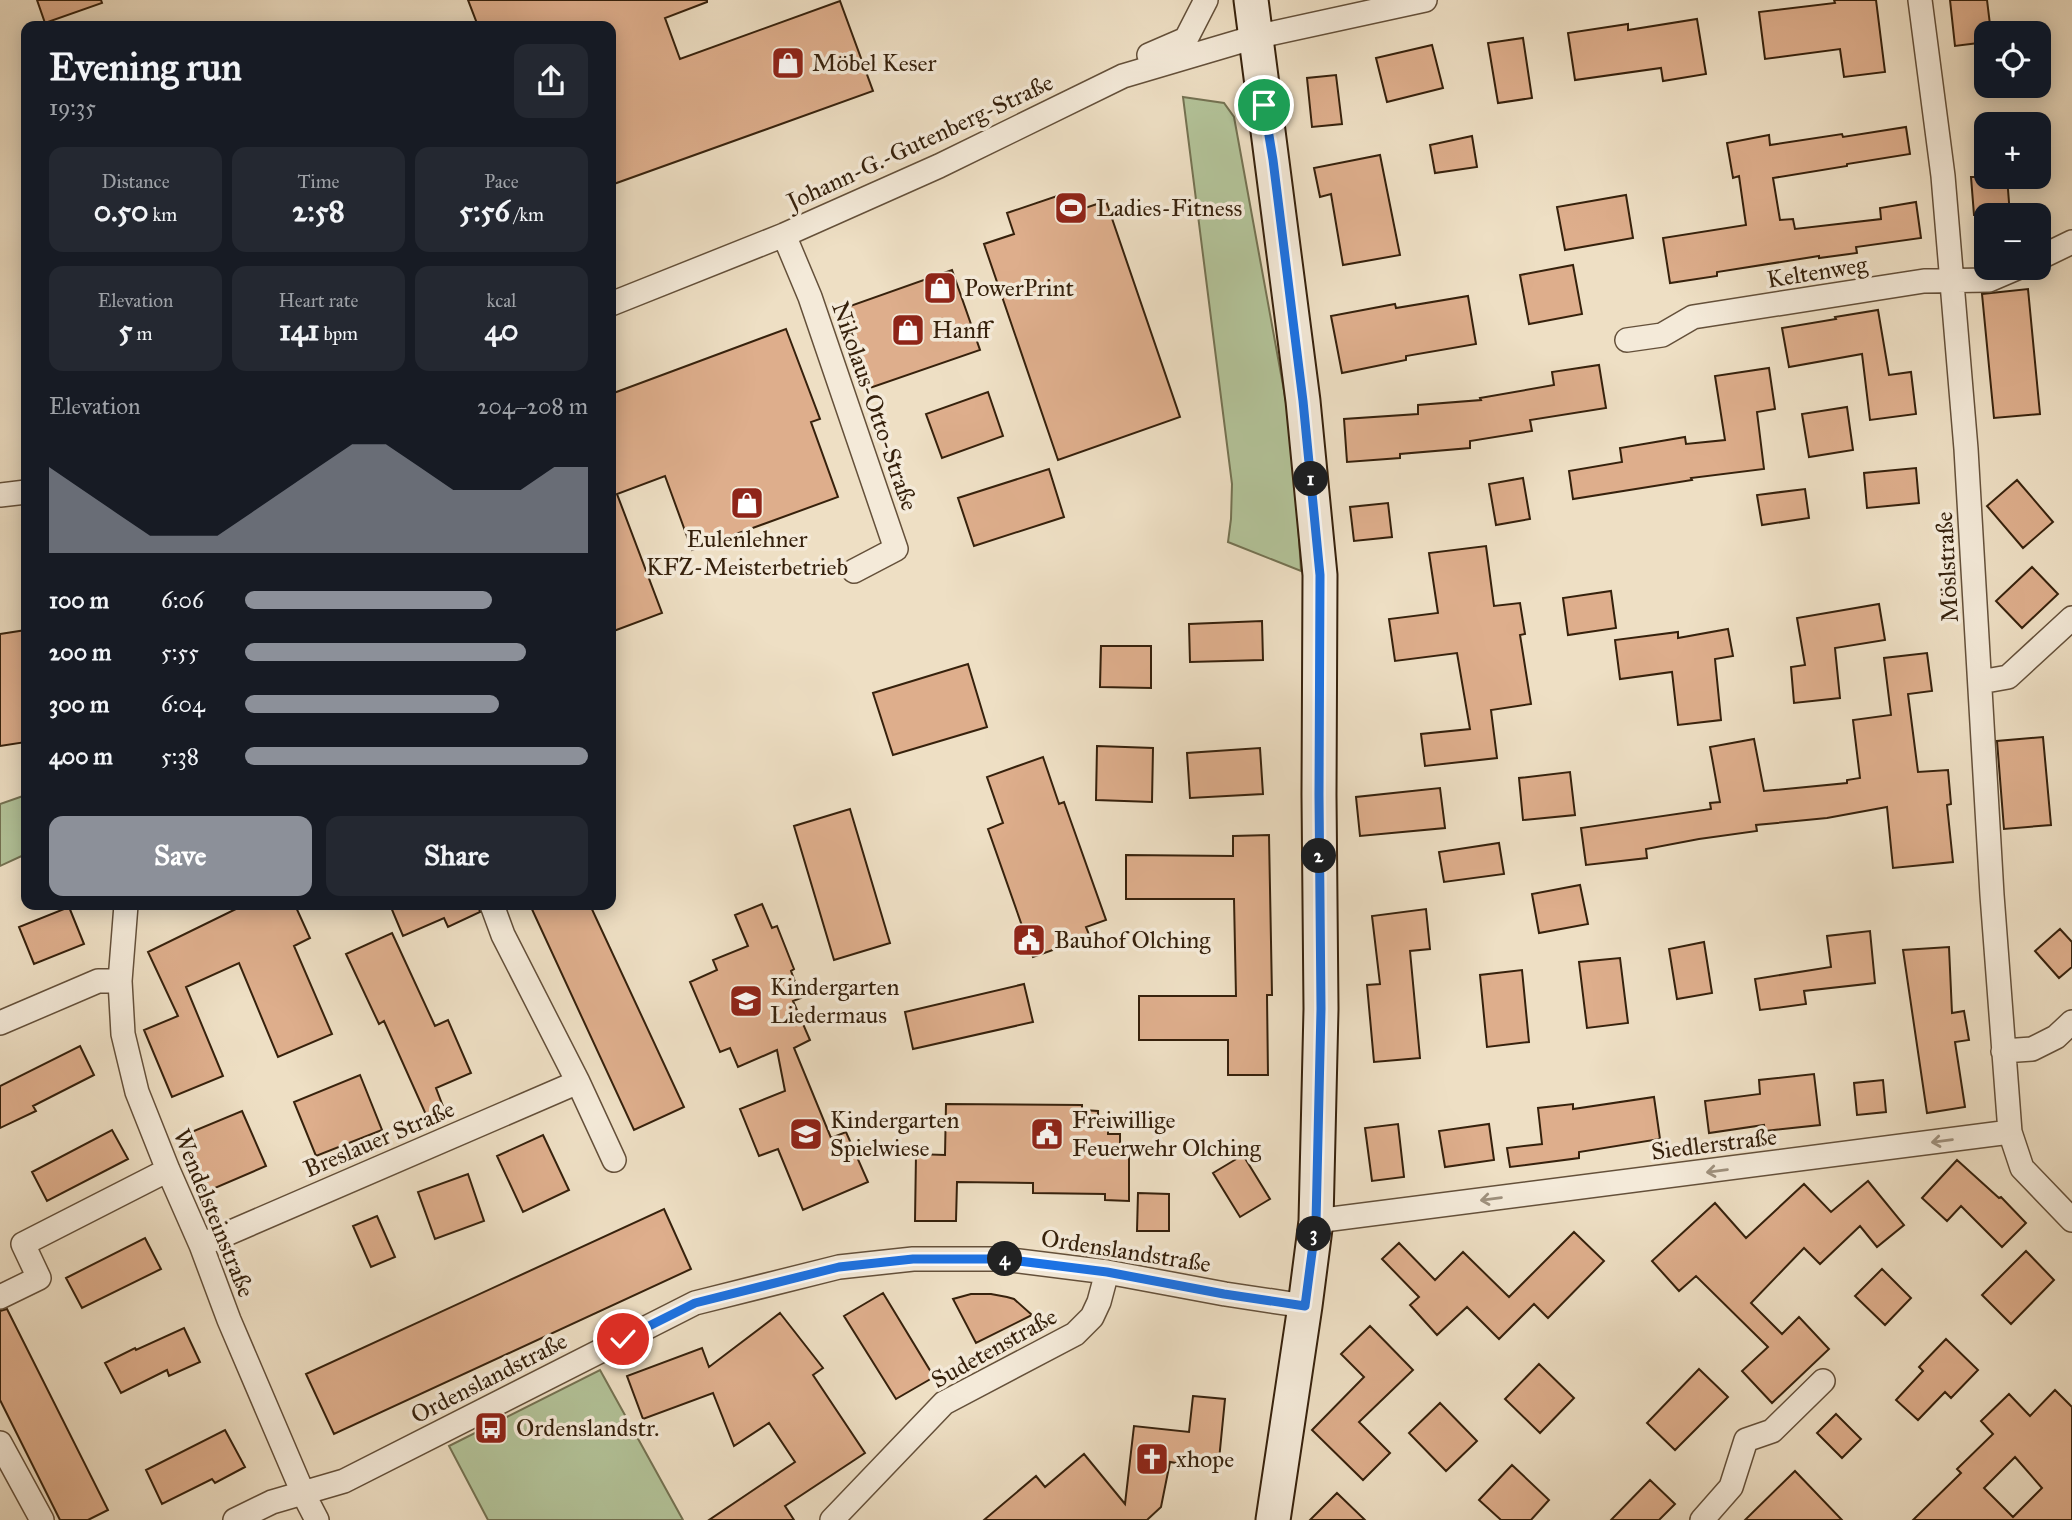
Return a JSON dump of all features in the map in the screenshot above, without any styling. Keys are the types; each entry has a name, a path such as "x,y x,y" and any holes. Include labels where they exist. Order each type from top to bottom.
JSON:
{"main road":[{"path":"1251,0 1301,388 1320,575 1321,1009 1316,1222 1273,1520"}],"street":[{"path":"1123,75 1146,57 1186,39 1206,0"},
{"name":"Johann-G.-Gutenberg-Straße","path":"616,302 784,235 939,166 1123,75 1255,37 1426,0"},
{"name":"Möslstraße","path":"1920,0 1943,176 1966,449 2010,1132"},
{"name":"Nikolaus-Otto-Straße","path":"784,235 810,297 897,549 854,570"},
{"path":"2051,253 2072,243"},
{"name":"Keltenweg","path":"1627,340 1662,335 1693,317 1924,281 1991,280"},
{"path":"0,495 21,493"},
{"path":"1980,682 2008,677 2072,618"},
{"name":"Wendelsteinstraße","path":"132,910 120,981 122,1034 134,1080 167,1170 201,1245 229,1320 317,1520"},
{"path":"494,910 503,935 578,1082 614,1160"},
{"path":"0,1023 98,981 120,981"},
{"path":"2003,1051 2032,1049 2056,1037 2072,1022"},
{"name":"Breslauer Straße","path":"201,1245 578,1082"},
{"path":"2010,1132 2022,1168 2072,1220"},
{"name":"Siedlerstraße","path":"1316,1222 2010,1132"},
{"path":"0,1297 39,1278 23,1244 167,1170"},
{"name":"Ordenslandstraße","path":"235,1520 272,1502 344,1481 695,1303 839,1267 913,1259 1003,1259 1107,1272 1305,1306"},
{"name":"Sudetenstraße","path":"843,1516 944,1403 1075,1334 1092,1317 1107,1272"},
{"path":"1702,1520 1731,1487 1746,1440 1773,1431 1823,1381"},
{"path":"0,1443 41,1520"}],"green space":[{"path":"1183,97 1224,103 1234,117 1293,440 1301,571 1228,542 1232,484"},
{"path":"21,797 21,856 0,866 0,804"},
{"path":"600,1370 683,1520 488,1520 449,1446"}],"building":[{"path":"37,0 101,0 102,3 44,21"},
{"path":"468,0 707,0 665,18 680,59 840,1 873,91 616,183 616,21 476,21"},
{"path":"1834,0 1876,0 1885,72 1844,77 1840,49 1765,59 1759,12 1835,3"},
{"path":"1950,0 1987,0 1990,21 1974,21 1974,44 1955,46"},
{"path":"1697,19 1706,74 1663,81 1661,68 1575,80 1568,33 1628,24 1628,30"},
{"path":"1523,38 1532,98 1498,103 1488,43"},
{"path":"1432,45 1443,88 1387,102 1376,58"},
{"path":"1336,75 1342,124 1312,127 1307,78"},
{"path":"1906,127 1910,154 1773,178 1780,220 1793,219 1795,229 1881,219 1880,208 1916,202 1921,238 1856,247 1857,253 1819,256 1717,272 1717,276 1670,283 1663,238 1746,225 1739,176 1733,178 1727,143 1769,135 1770,145"},
{"path":"1472,136 1477,167 1435,173 1430,145"},
{"path":"1380,155 1400,255 1343,265 1331,194 1320,197 1314,168"},
{"path":"1971,177 1974,177 1974,189 2008,189 2009,203 1974,203 1974,215"},
{"path":"1063,194 1070,213 1106,201 1180,417 1058,460 984,244 1014,234 1007,213"},
{"path":"1626,195 1633,238 1565,250 1557,207"},
{"path":"1573,265 1582,314 1529,324 1520,275"},
{"name":"Hanff","path":"952,270 980,350 864,390 836,311"},
{"path":"2028,289 2040,414 1994,418 1982,294"},
{"path":"1468,296 1476,344 1406,356 1406,360 1342,373 1331,316 1395,304 1396,308"},
{"path":"1878,310 1889,375 1911,372 1916,414 1870,420 1862,354 1789,367 1782,328"},
{"path":"786,329 820,419 811,422 838,497 692,550 665,476 617,494 662,613 616,630 616,392"},
{"path":"1599,365 1606,408 1530,420 1532,431 1470,441 1470,448 1347,462 1344,419 1418,414 1418,405 1481,400 1480,398 1554,385 1552,372"},
{"path":"1769,368 1775,409 1757,412 1764,469 1691,478 1692,480 1573,499 1569,471 1622,462 1620,448 1685,437 1686,444 1725,440 1715,376"},
{"path":"988,392 1003,436 942,458 926,414"},
{"path":"1847,407 1853,450 1809,457 1802,414"},
{"path":"1916,468 1919,503 1867,508 1864,473"},
{"path":"1049,469 1064,517 974,546 958,498"},
{"path":"1523,478 1530,519 1496,525 1489,484"},
{"path":"2017,480 2053,522 2023,548 1987,506"},
{"path":"1805,489 1809,518 1762,525 1757,495"},
{"path":"1388,503 1392,537 1354,541 1350,507"},
{"path":"1486,546 1494,606 1520,603 1525,634 1520,635 1531,704 1491,710 1497,758 1425,766 1421,734 1470,729 1457,653 1395,661 1389,619 1438,613 1429,553"},
{"path":"2032,567 2058,594 2022,628 1996,601"},
{"path":"1611,591 1616,628 1568,635 1563,598"},
{"path":"1879,604 1885,640 1835,648 1840,698 1794,703 1791,667 1805,665 1797,618"},
{"path":"1262,621 1263,660 1190,662 1189,624"},
{"path":"1728,629 1733,656 1715,659 1721,720 1678,725 1672,672 1620,679 1615,640 1678,632 1678,638"},
{"path":"21,631 21,743 0,746 0,634"},
{"path":"1101,646 1151,646 1151,688 1100,687"},
{"path":"1927,653 1932,691 1908,694 1918,772 1948,770 1951,804 1947,805 1953,862 1893,868 1887,807 1827,818 1756,825 1757,831 1646,849 1647,858 1586,865 1581,828 1711,809 1710,803 1720,802 1710,747 1754,739 1764,791 1847,783 1847,780 1860,778 1853,720 1891,715 1884,658"},
{"path":"968,664 987,727 893,755 873,693"},
{"path":"2043,737 2051,825 2004,829 1997,741"},
{"path":"1097,746 1153,748 1152,802 1096,800"},
{"path":"1260,748 1263,794 1190,798 1187,753"},
{"path":"1043,757 1059,804 1064,802 1106,920 1086,927 1090,937 1033,957 988,829 1003,823 987,777"},
{"path":"1570,772 1575,815 1523,820 1519,778"},
{"path":"1440,788 1445,828 1360,836 1356,797"},
{"path":"850,809 890,943 834,960 794,826"},
{"path":"1269,835 1272,995 1267,995 1268,1075 1228,1075 1228,1040 1139,1040 1139,996 1236,996 1234,899 1126,899 1126,855 1233,856 1233,836"},
{"path":"1499,843 1504,874 1444,882 1439,852"},
{"path":"1580,885 1588,924 1539,933 1532,894"},
{"path":"762,904 772,928 777,926 794,969 791,971 801,998 793,1001 810,1040 794,1048 831,1138 846,1132 868,1182 803,1210 778,1149 759,1156 740,1109 785,1091 777,1050 738,1067 730,1048 720,1052 690,982 717,970 713,960 748,946 735,915"},
{"path":"1426,909 1430,949 1410,951 1420,1058 1374,1062 1367,985 1380,984 1372,916"},
{"path":"62,910 70,910 84,944 34,964 19,927"},
{"path":"234,910 297,910 310,938 294,946 332,1034 278,1057 239,963 186,987 223,1076 172,1097 144,1030 178,1016 148,952"},
{"path":"392,910 479,910 448,927 444,918 403,936"},
{"path":"532,910 592,910 684,1107 634,1130"},
{"path":"2060,929 2072,942 2072,967 2059,978 2035,951"},
{"path":"1870,931 1875,983 1804,991 1806,1004 1760,1010 1755,979 1831,967 1827,936"},
{"path":"392,933 435,1026 448,1020 471,1073 436,1088 444,1109 427,1117 384,1021 379,1024 346,954"},
{"path":"1704,942 1712,993 1677,999 1669,949"},
{"path":"1949,947 1952,1013 1964,1011 1969,1040 1955,1042 1965,1107 1927,1113 1903,950"},
{"path":"1620,958 1628,1023 1587,1028 1579,962"},
{"path":"1522,970 1529,1042 1487,1047 1480,975"},
{"path":"1024,984 1033,1022 913,1049 905,1012"},
{"path":"80,1046 94,1075 33,1106 36,1111 0,1128 0,1086"},
{"path":"1814,1074 1820,1125 1765,1131 1764,1125 1709,1133 1705,1101 1760,1094 1759,1080"},
{"path":"360,1075 382,1130 316,1156 294,1102"},
{"path":"1883,1080 1886,1112 1857,1115 1854,1083"},
{"path":"1654,1097 1660,1139 1579,1152 1579,1158 1510,1167 1507,1148 1542,1144 1538,1108 1573,1104 1573,1109"},
{"path":"946,1104 1082,1105 1082,1110 1098,1111 1098,1122 1108,1122 1108,1134 1120,1134 1120,1155 1129,1155 1129,1201 1105,1200 1105,1194 1033,1193 1033,1183 957,1182 956,1221 915,1221 916,1154 945,1155"},
{"path":"242,1111 266,1166 201,1194 177,1138"},
{"path":"1398,1124 1404,1177 1372,1181 1365,1128"},
{"path":"1489,1124 1494,1160 1445,1167 1439,1131"},
{"path":"112,1130 128,1159 47,1201 32,1172"},
{"path":"543,1135 569,1190 523,1212 497,1156"},
{"path":"1243,1155 1270,1199 1240,1217 1213,1173"},
{"path":"1957,1160 2001,1197 2026,1223 2002,1247 1961,1206 1947,1221 1922,1198"},
{"path":"468,1174 484,1221 435,1239 418,1192"},
{"path":"1868,1181 1904,1225 1877,1247 1860,1226 1820,1264 1804,1248 1751,1303 1782,1334 1799,1317 1829,1349 1772,1403 1742,1371 1768,1347 1696,1276 1679,1291 1652,1261 1715,1203 1746,1238 1804,1184 1831,1212"},
{"path":"1138,1193 1169,1194 1169,1231 1137,1231"},
{"path":"664,1209 691,1269 334,1434 306,1374"},
{"path":"377,1216 395,1257 371,1267 353,1226"},
{"path":"1574,1232 1604,1261 1548,1318 1534,1304 1499,1339 1467,1307 1437,1335 1410,1305 1419,1297 1382,1259 1399,1243 1435,1280 1463,1252 1509,1297"},
{"path":"145,1238 161,1269 82,1308 66,1278"},
{"path":"2026,1251 2054,1280 2011,1324 1982,1295"},
{"path":"1882,1269 1911,1298 1885,1325 1855,1296"},
{"path":"883,1293 934,1377 896,1399 844,1316"},
{"path":"971,1294 991,1294 1014,1299 1032,1315 976,1343 953,1299"},
{"path":"7,1309 108,1510 88,1520 60,1520 0,1400 0,1311"},
{"path":"780,1313 823,1368 813,1375 865,1453 785,1506 794,1520 709,1520 795,1462 769,1423 734,1446 713,1393 643,1419 627,1376 702,1348 709,1367"},
{"path":"1370,1326 1413,1370 1359,1422 1390,1453 1363,1480 1312,1430 1364,1377 1341,1354"},
{"path":"184,1328 200,1362 169,1376 167,1370 121,1393 105,1363"},
{"path":"1946,1339 1978,1370 1951,1398 1945,1392 1918,1420 1896,1400 1923,1371 1919,1367"},
{"path":"1539,1364 1574,1398 1540,1433 1505,1399"},
{"path":"1699,1369 1728,1397 1675,1450 1647,1423"},
{"path":"2055,1390 2072,1407 2072,1520 1913,1520 1961,1473 1957,1469 1993,1434 1981,1421 2009,1394 2030,1416","holes":["2015,1457 2042,1488 2013,1517 1984,1488"]},
{"path":"1193,1396 1225,1399 1218,1470 1170,1462 1161,1507 1147,1520 984,1520 1036,1476 1045,1487 1084,1454 1125,1504 1134,1426 1189,1432"},
{"path":"1440,1403 1477,1441 1446,1471 1409,1433"},
{"path":"1836,1414 1861,1439 1842,1458 1817,1433"},
{"path":"225,1430 245,1467 215,1483 212,1479 162,1504 146,1470"},
{"path":"1512,1465 1549,1500 1531,1520 1501,1520 1479,1500"},
{"path":"1795,1471 1842,1520 1745,1520"},
{"path":"1650,1480 1675,1504 1659,1520 1611,1520"},
{"path":"1337,1493 1365,1520 1310,1520"}],"place":[{"name":"Möbel Keser","path":"788,63"},
{"name":"Ladies-Fitness","path":"1071,208"},
{"name":"PowerPrint","path":"940,288"},
{"name":"Hanff","path":"908,330"},
{"name":"Eulenlehner KFZ-Meisterbetrieb","path":"747,503"},
{"name":"Bauhof Olching","path":"1029,940"},
{"name":"Kindergarten Liedermaus","path":"746,1001"},
{"name":"Kindergarten Spielwiese","path":"806,1134"},
{"name":"Freiwillige Feuerwehr Olching","path":"1047,1134"},
{"name":"Ordenslandstr.","path":"491,1428"},
{"name":"xhope","path":"1152,1459"}],"route":[{"path":"623,1339 695,1303 839,1267 913,1259 1003,1259 1107,1272 1305,1306 1316,1222 1321,1009 1320,575 1303,401 1264,105"}]}
